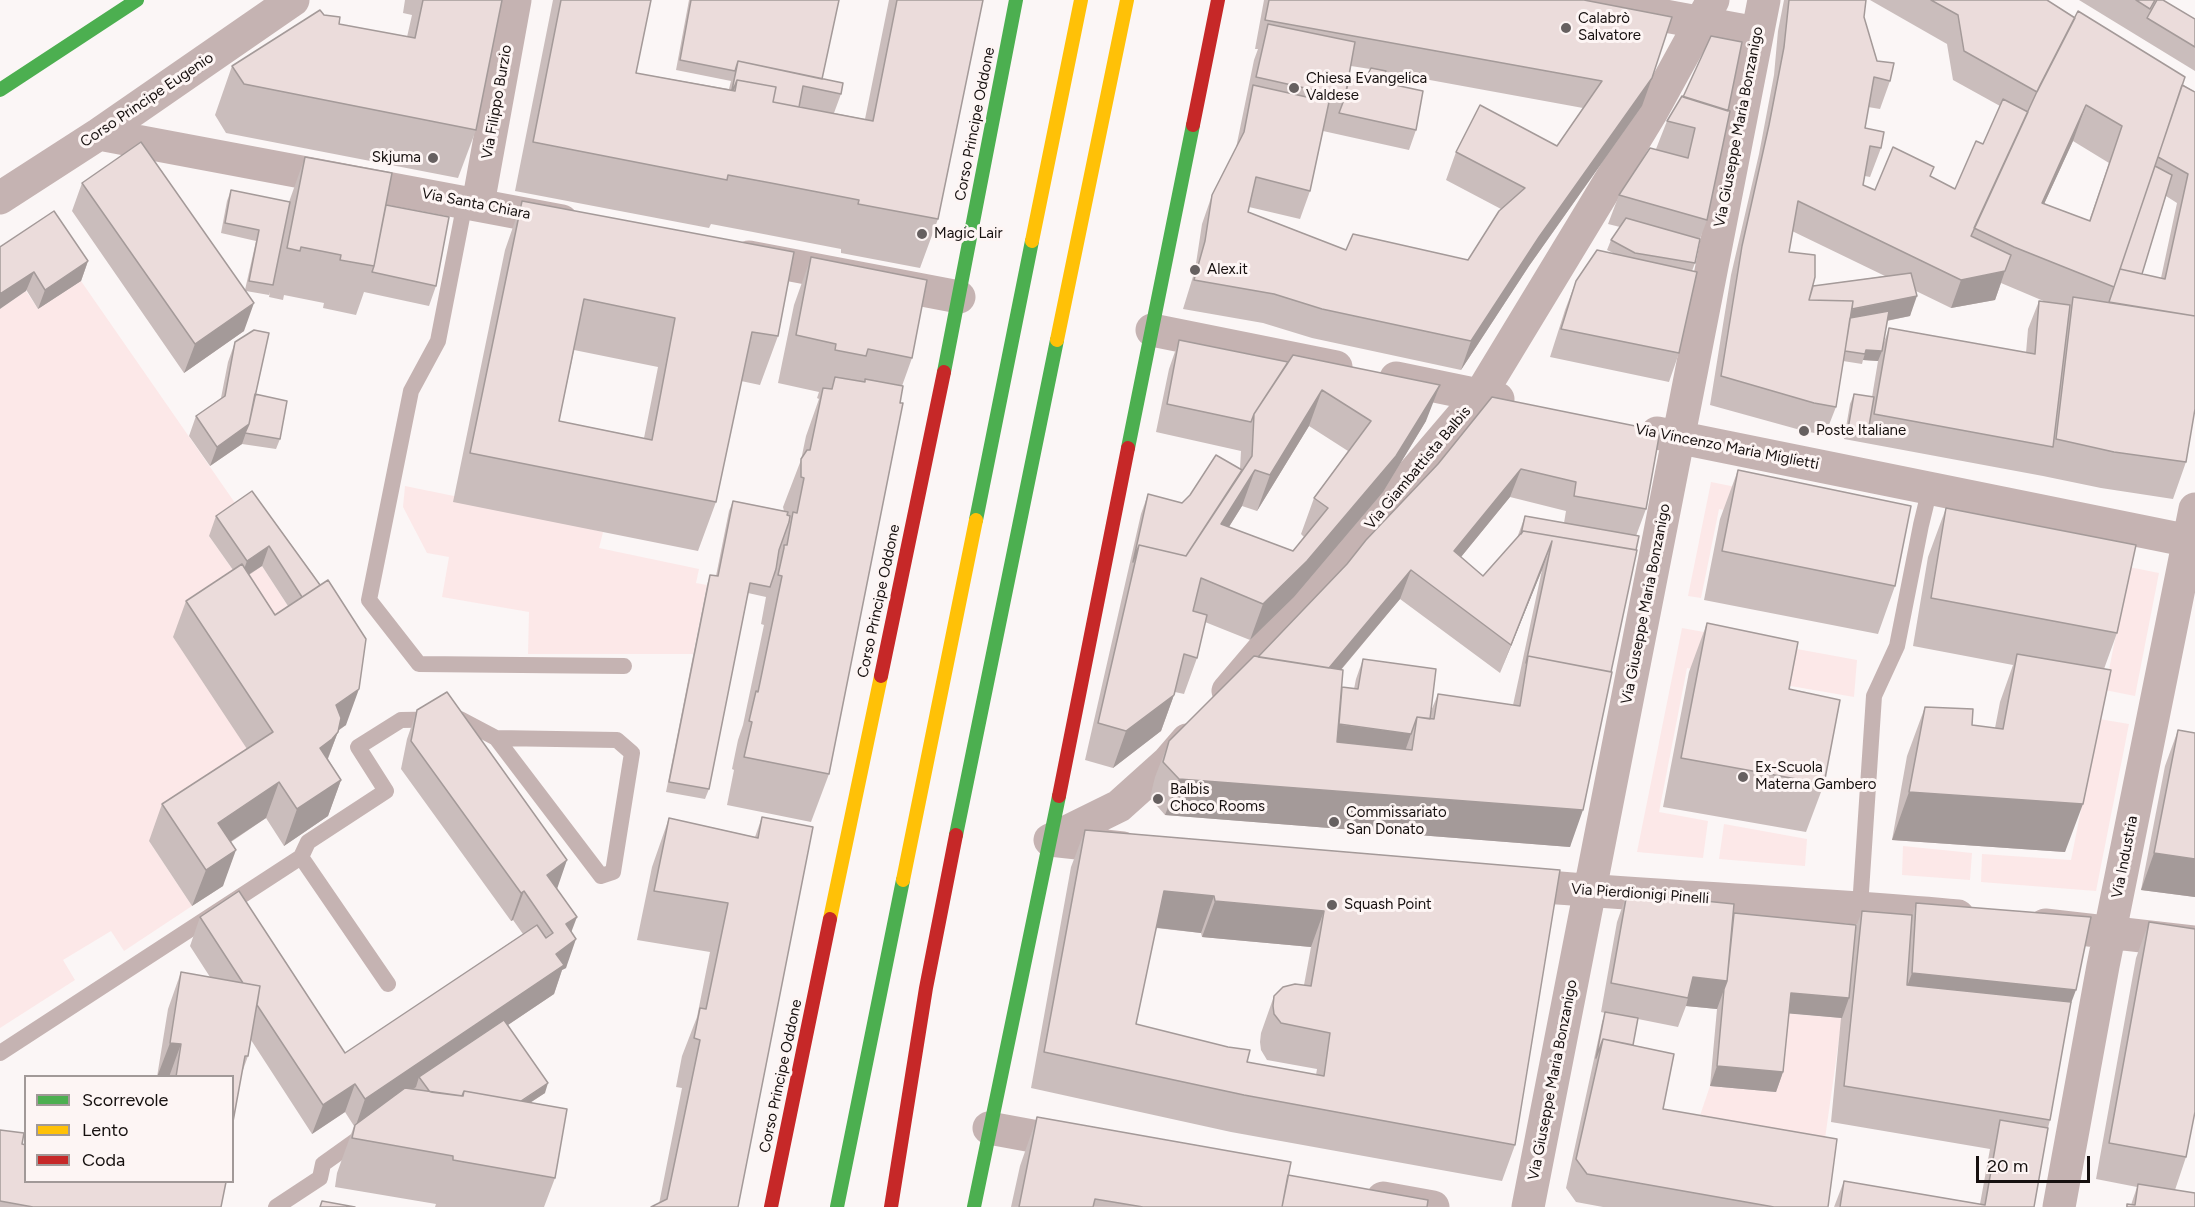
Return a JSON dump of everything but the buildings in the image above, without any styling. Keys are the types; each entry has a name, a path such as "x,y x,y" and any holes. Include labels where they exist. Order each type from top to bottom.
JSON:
{"main road":[{"path":"0,90 138,0"},
{"name":"Corso Principe Oddone","path":"771,1207 959,297 1016,0"},
{"path":"837,1207 1081,0"},
{"path":"891,1207 926,988 1127,0"},
{"path":"974,1207 1218,0"}],"street":[{"name":"Corso Principe Eugenio","path":"0,198 99,134 293,0"},
{"name":"Via Filippo Burzio","path":"472,203 515,0"},
{"path":"1579,0 1707,12 1758,33"},
{"name":"Via Giuseppe Maria Bonzanigo","path":"1528,1207 1764,0"},
{"name":"Via Giambattista Balbis","path":"1050,840 1119,806 1168,762 1480,395 1652,113 1707,12"},
{"name":"Via Santa Chiara","path":"99,134 595,227"},
{"path":"724,252 959,297"},
{"path":"1152,330 1525,405"},
{"name":"Via Vincenzo Maria Miglietti","path":"1627,427 2192,542"},
{"name":"Via Industria","path":"2059,1207 2110,931 2192,542 2195,508"},
{"path":"1050,840 1151,851"},
{"name":"Via Pierdionigi Pinelli","path":"1477,881 1590,892 1860,907 2110,931 2195,942"},
{"path":"989,1128 1104,1149"},
{"path":"1351,1192 1433,1207"}],"lane":[{"path":"472,203 438,341 411,392 369,600 419,664 624,666"},
{"path":"1860,907 1874,696 1897,646 1930,488"},
{"path":"0,1053 301,857 308,842 386,791 358,747 401,720 460,719 496,738 601,876 613,872 632,753 617,740 496,738"},
{"path":"301,857 388,984"},
{"path":"276,1207 320,1178 322,1164 381,1124"}],"shaded area":[{"path":"81,281 242,513 209,536 240,580 262,566 301,626 260,769 149,841 192,906 124,951 111,931 63,960 75,980 0,1028 0,309 26,291 38,309"},
{"path":"1711,482 1810,502 1804,526 1719,509 1701,598 1688,596"},
{"path":"405,486 603,532 599,548 699,569 696,583 707,585 693,654 528,654 529,612 442,597 449,557 427,553 403,507"},
{"path":"2040,549 2159,573 2135,696 2105,690 2124,594"},
{"path":"1682,628 1857,660 1854,697 1687,668 1659,812 1708,821 1703,858 1637,852"},
{"path":"2099,719 2129,724 2096,891 1981,882 1982,854 2071,860"},
{"path":"1724,824 1807,839 1805,866 1719,859"},
{"path":"1903,846 1972,853 1970,880 1902,875"},
{"path":"1783,1013 1842,1018 1822,1160 1691,1142 1710,1086 1776,1092"}],"traffic: fast":[{"path":"0,90 137,0"},
{"path":"944,372 1016,0"},
{"path":"1128,448 1193,125"},
{"path":"976,520 1032,241"},
{"path":"956,835 1057,340"},
{"path":"974,1207 1059,796"},
{"path":"837,1207 903,880"}],"traffic: slow":[{"path":"1032,241 1081,0"},
{"path":"1057,340 1127,0"},
{"path":"903,880 976,520"},
{"path":"830,919 881,676"}],"traffic: jam":[{"path":"1193,125 1218,0"},
{"path":"881,676 944,372"},
{"path":"1059,796 1128,448"},
{"path":"891,1207 926,988 956,835"},
{"path":"771,1207 830,919"}],"place":[{"name":"Calabrò Salvatore","path":"1566,28"},
{"name":"Chiesa Evangelica Valdese","path":"1294,88"},
{"name":"Skjuma","path":"433,158"},
{"name":"Magic Lair","path":"922,234"},
{"name":"Alex.it","path":"1195,270"},
{"name":"Poste Italiane","path":"1804,431"},
{"name":"Ex-Scuola Materna Gambero","path":"1743,777"},
{"name":"Balbis Choco Rooms","path":"1158,799"},
{"name":"Commissariato San Donato","path":"1334,822"},
{"name":"Squash Point","path":"1332,905"}]}
